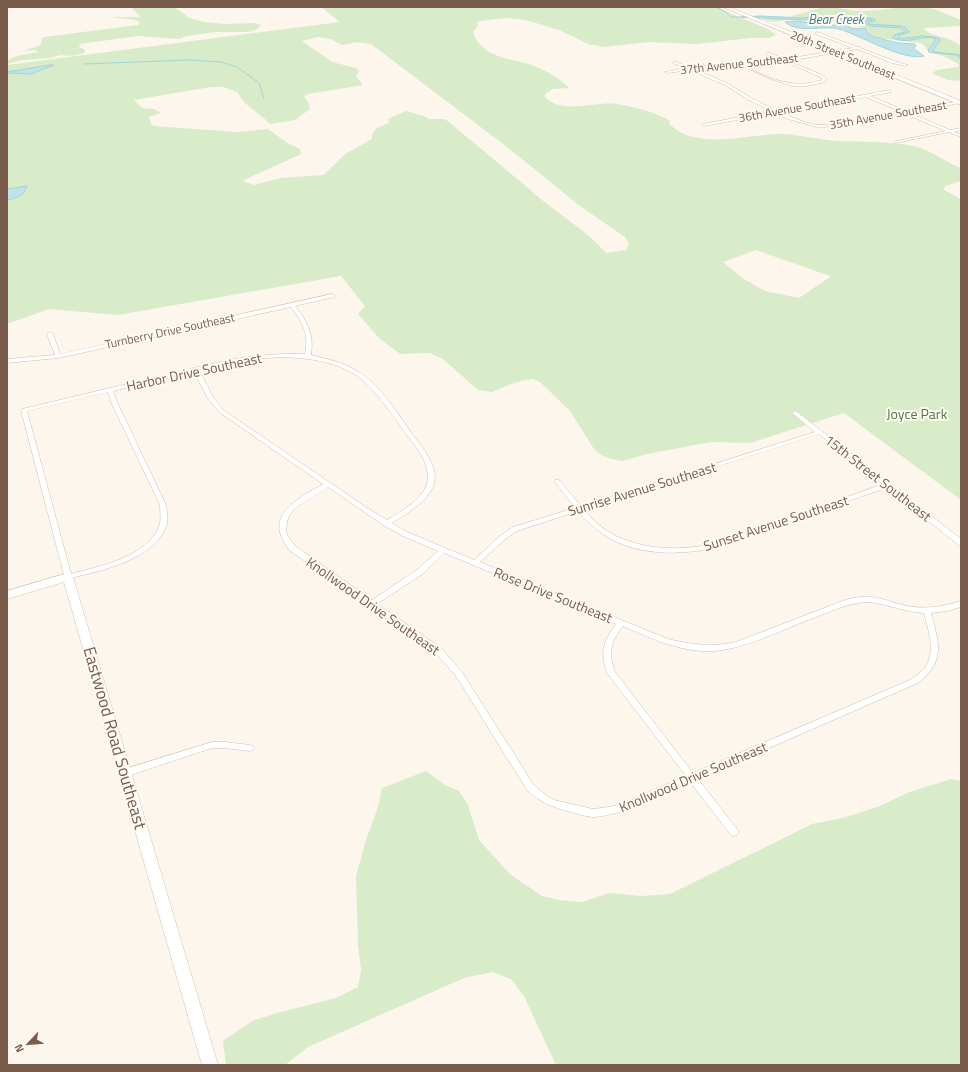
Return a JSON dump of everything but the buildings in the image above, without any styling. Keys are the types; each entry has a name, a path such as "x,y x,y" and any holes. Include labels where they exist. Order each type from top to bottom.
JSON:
{"street":[{"name":"20th Street Southeast","path":"725,7 960,103"},
{"path":"817,33 897,64 906,66"},
{"name":"37th Avenue Southeast","path":"667,72 784,60 859,48"},
{"path":"742,64 785,85 802,86 824,81 824,78 819,75 767,53"},
{"name":"35th Avenue Southeast","path":"674,62 734,88 750,99 777,112 795,120 817,126 841,125 960,103"},
{"name":"36th Avenue Southeast","path":"704,125 890,92"},
{"path":"866,96 961,136"},
{"path":"896,142 961,129"},
{"name":"Turnberry Drive Southeast","path":"7,361 58,356 332,296"},
{"path":"292,304 307,324 311,337 308,356"},
{"path":"50,334 58,356"},
{"name":"Harbor Drive Southeast","path":"24,410 258,357 308,356 340,364 357,373 370,383 425,454 432,469 430,486 424,495 416,504 387,524"},
{"name":"Rose Drive Southeast","path":"196,370 210,397 221,410 387,524 443,550 666,641 694,649 706,650 738,644 848,602 860,600 878,600 902,608 927,611 946,609 961,604"},
{"path":"7,595 116,563 142,552 159,534 163,525 165,514 163,505 115,404 110,390"},
{"name":"Eastwood Road Southeast","path":"24,410 68,577 210,1065"},
{"name":"15th Street Southeast","path":"795,413 961,543"},
{"name":"Sunrise Avenue Southeast","path":"475,563 502,538 515,529 820,432"},
{"name":"Sunset Avenue Southeast","path":"557,481 579,508 604,532 622,541 644,548 661,551 689,550 716,545 887,486"},
{"name":"Knollwood Drive Southeast","path":"329,484 302,500 288,512 284,521 284,535 292,548 436,649 459,674 522,777 530,787 552,803 577,810 593,813 623,807 915,681 925,675 931,665 935,648 935,642 927,611"},
{"path":"372,603 421,571 443,550"},
{"path":"621,623 610,639 606,652 611,673 734,832"},
{"path":"126,773 212,745 240,746 250,748"}],"green space":[{"path":"131,7 178,7 175,8 187,17 204,22 225,24 254,23 261,25 258,29 247,32 216,32 187,36 179,39 138,36 80,44 79,47 84,49 85,53 71,56 60,55 50,58 23,60 7,64 7,60 17,56 38,52 36,50 23,51 41,45 42,38 44,37 138,25 140,23 136,20 108,17 140,17"},
{"name":"Joyce Park","path":"321,7 716,7 770,30 775,35 769,38 751,38 697,44 648,42 604,47 588,44 559,30 526,20 506,18 479,21 477,23 478,26 473,32 482,46 496,55 529,64 550,74 566,85 569,88 553,89 545,94 545,97 560,105 580,106 617,104 652,112 670,121 669,124 681,132 695,137 709,139 784,134 831,140 905,144 926,150 961,168 961,181 945,186 944,190 961,199 961,395 959,396 961,397 961,500 844,413 750,443 711,442 647,454 623,461 611,459 601,455 594,449 570,411 540,382 533,379 525,380 492,392 478,390 443,359 430,353 400,354 379,338 358,314 365,306 341,276 118,315 49,309 7,324 7,65 340,22","holes":["318,37 331,39 342,45 357,42 371,44 507,147 580,206 625,237 629,244 626,250 606,253 583,231 542,200 445,119 428,119 427,117 406,111 388,119 389,123 379,127 373,132 372,139 345,154 324,175 281,178 254,185 242,181 301,154 300,149 286,142 268,129 236,132 154,126 151,124 149,117 161,113 154,109 142,108 134,100 211,87 223,87 237,92 249,106 270,124 295,120 310,109 304,96 308,94 363,85 356,76 359,71 356,68 332,62 302,41","756,250 830,276 830,277 799,298 765,291 742,278 723,262"]},
{"path":"824,7 864,11 923,7 937,10 959,19 961,21 961,26 923,29 931,34 951,40 961,46 961,81 948,80 932,73 937,70 958,67 959,64 943,56 929,52 924,45 920,43 877,38 868,34 868,30 859,26 840,22 791,20 772,22 761,18 788,19 792,16"},
{"path":"426,771 445,785 459,791 468,805 479,840 511,875 542,896 559,900 582,902 610,893 641,896 670,894 812,824 843,818 880,806 907,793 951,779 961,781 961,1065 556,1065 524,996 511,979 492,972 464,978 308,1047 285,1065 226,1065 223,1041 252,1021 336,998 358,987 361,970 358,945 356,876 366,840 378,807 382,788"}],"water":[{"path":"760,16 803,18 827,16 837,17 844,20 873,18 876,21 868,22 868,24 905,27 910,32 899,35 899,39 923,36 939,38 940,41 933,50 934,52 961,55 961,62 960,58 956,55 929,52 928,50 935,41 935,38 930,37 903,41 898,40 893,38 894,35 905,32 901,28 870,26 863,22 872,20 870,19 843,21 833,17 804,20 741,17"},
{"path":"797,21 826,25 848,25 850,28 866,29 868,34 874,37 898,43 915,44 916,46 913,48 924,56 915,57 894,52 839,29 797,28 785,22"},
{"path":"54,65 31,74 7,73 7,72"},
{"path":"27,186 20,196 7,200 7,189"}],"waterway":[{"name":"Bear Creek","path":"716,7 726,12 731,17 744,17"},
{"path":"84,64 189,60 221,62 237,67 259,83 264,99"}]}
